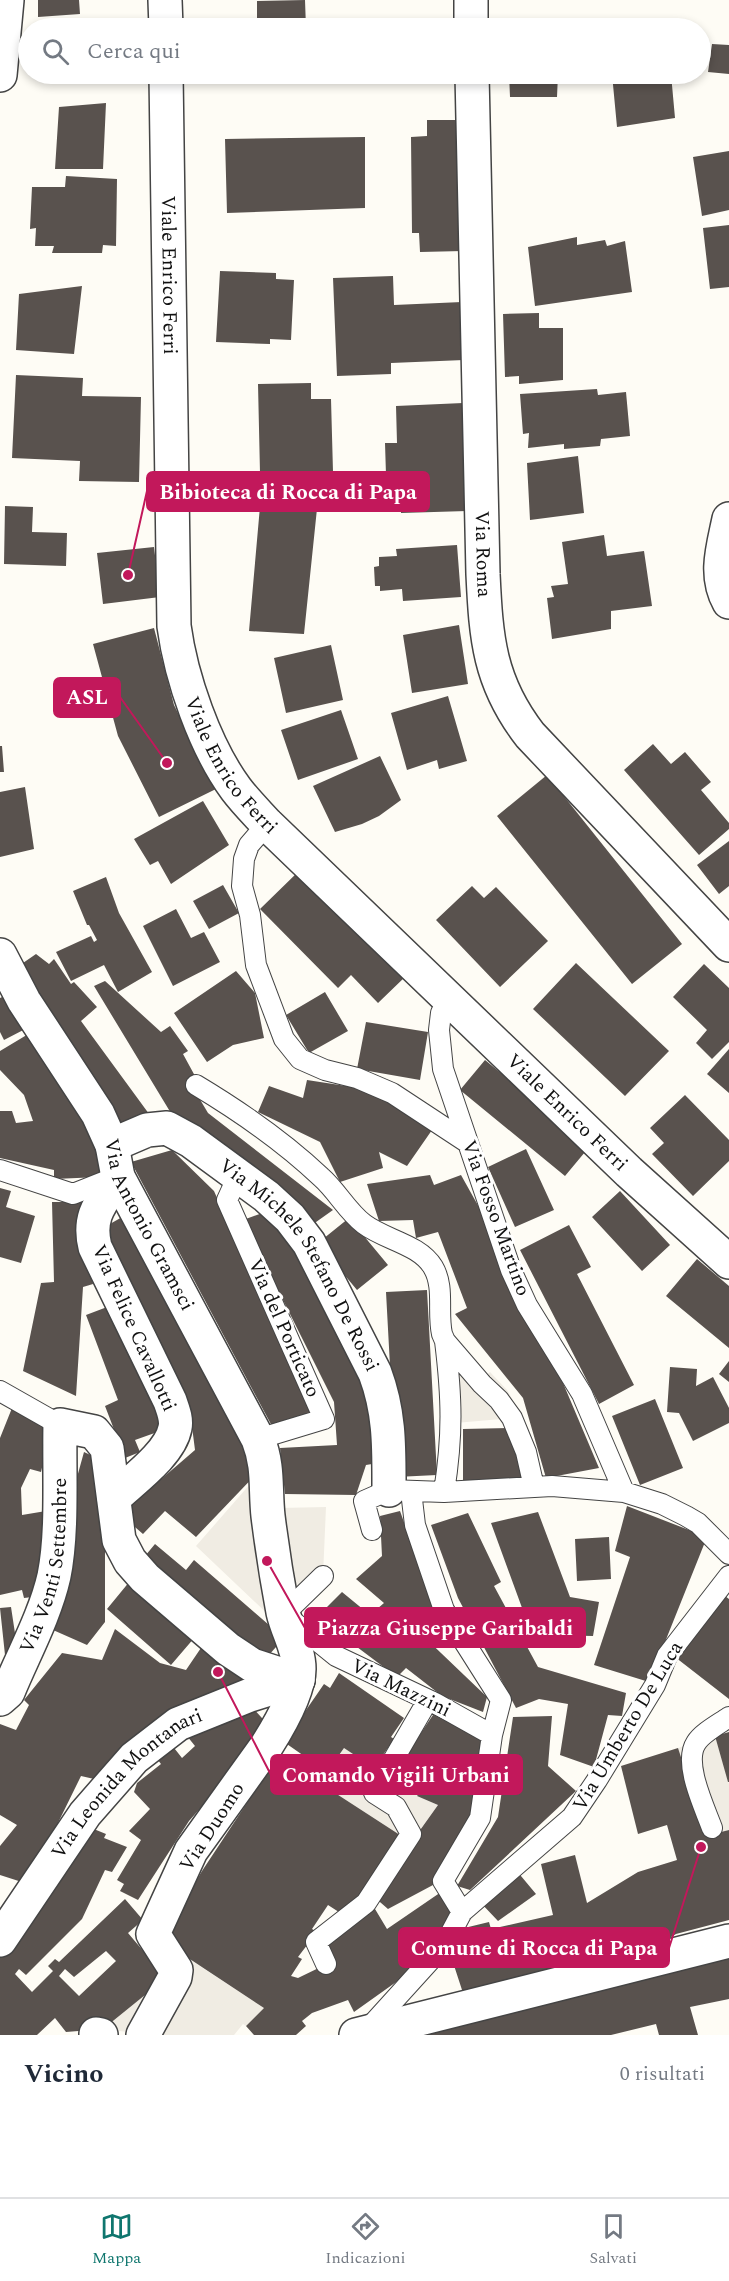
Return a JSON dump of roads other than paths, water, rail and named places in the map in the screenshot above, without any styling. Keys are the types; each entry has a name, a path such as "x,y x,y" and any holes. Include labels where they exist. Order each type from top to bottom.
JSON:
{"street":[{"path":"0,75 7,0"},
{"path":"165,0 166,18"},
{"path":"471,0 471,18"},
{"name":"Viale Enrico Ferri","path":"166,84 176,638 183,672 215,753 236,790 267,824 657,1198 729,1262"},
{"name":"Via Roma","path":"472,84 483,574 485,605 497,680 506,701 530,735 729,945"},
{"path":"729,521 720,571 723,589 729,602"},
{"name":"Via Antonio Gramsci","path":"0,955 24,1001 98,1114 115,1161 258,1439 266,1466 267,1505 284,1614"},
{"name":"Via Michele Stefano De Rossi","path":"115,1161 147,1130 167,1128 191,1141 266,1196 300,1230 318,1258 375,1373 387,1415 400,1491"},
{"name":"Via Felice Cavallotti","path":"114,1497 165,1450 172,1439 175,1427 175,1416 170,1401 95,1247 92,1234 94,1214 115,1161"},
{"path":"60,1425 94,1432 107,1448 119,1540 130,1561 145,1578 239,1657 262,1669 298,1680"},
{"name":"Via Venti Settembre","path":"0,1699 8,1692 45,1605 53,1578 57,1544 60,1425"},
{"name":"Via Duomo","path":"143,2035 175,1977 176,1970 153,1934 191,1851 267,1745 298,1680 298,1660 284,1614"},
{"name":"Via Leonida Montanari","path":"0,1940 13,1898 134,1758 178,1724 250,1695 298,1680"},
{"path":"361,2034 404,2029 729,1941"}],"lane":[{"path":"267,824 249,845 243,866 242,886 250,915 256,966 284,1039 300,1059 325,1070 357,1078 392,1093 468,1143"},
{"name":"Via Fosso Martino","path":"448,998 441,1013 439,1030 442,1069 519,1287 537,1321 579,1388 624,1492"},
{"path":"196,1085 234,1107 267,1131 322,1178 348,1209 368,1226 426,1257 436,1273 451,1396 452,1423 444,1492"},
{"path":"0,1170 73,1194 115,1161"},
{"name":"Via del Porticato","path":"238,1176 227,1200 324,1419 258,1439"},
{"path":"443,1334 512,1418 526,1452 534,1487"},
{"path":"0,1391 60,1425"},
{"path":"372,1530 364,1501 400,1491 444,1492 573,1486 624,1492 662,1504 698,1523 729,1554"},
{"path":"361,2034 445,1944 462,1912 444,1881 480,1818 492,1735 501,1700 444,1610 415,1525 400,1491"},
{"path":"284,1614 323,1576"},
{"name":"Via Umberto De Luca","path":"462,1912 572,1817 655,1685 667,1656 729,1576"},
{"name":"Via Mazzini","path":"284,1614 336,1656 428,1700 492,1735"},
{"path":"326,1964 316,1942 366,1903 411,1834 396,1807 374,1793 428,1700"},
{"path":"712,1828 690,1757 696,1742 729,1717"}],"place":[{"name":"Bibioteca di Rocca di Papa","path":"128,575"},
{"name":"ASL","path":"167,763"},
{"name":"Piazza Giuseppe Garibaldi","path":"267,1561"},
{"name":"Comando Vigili Urbani","path":"218,1672"},
{"name":"Comune di Rocca di Papa","path":"701,1847"}]}
